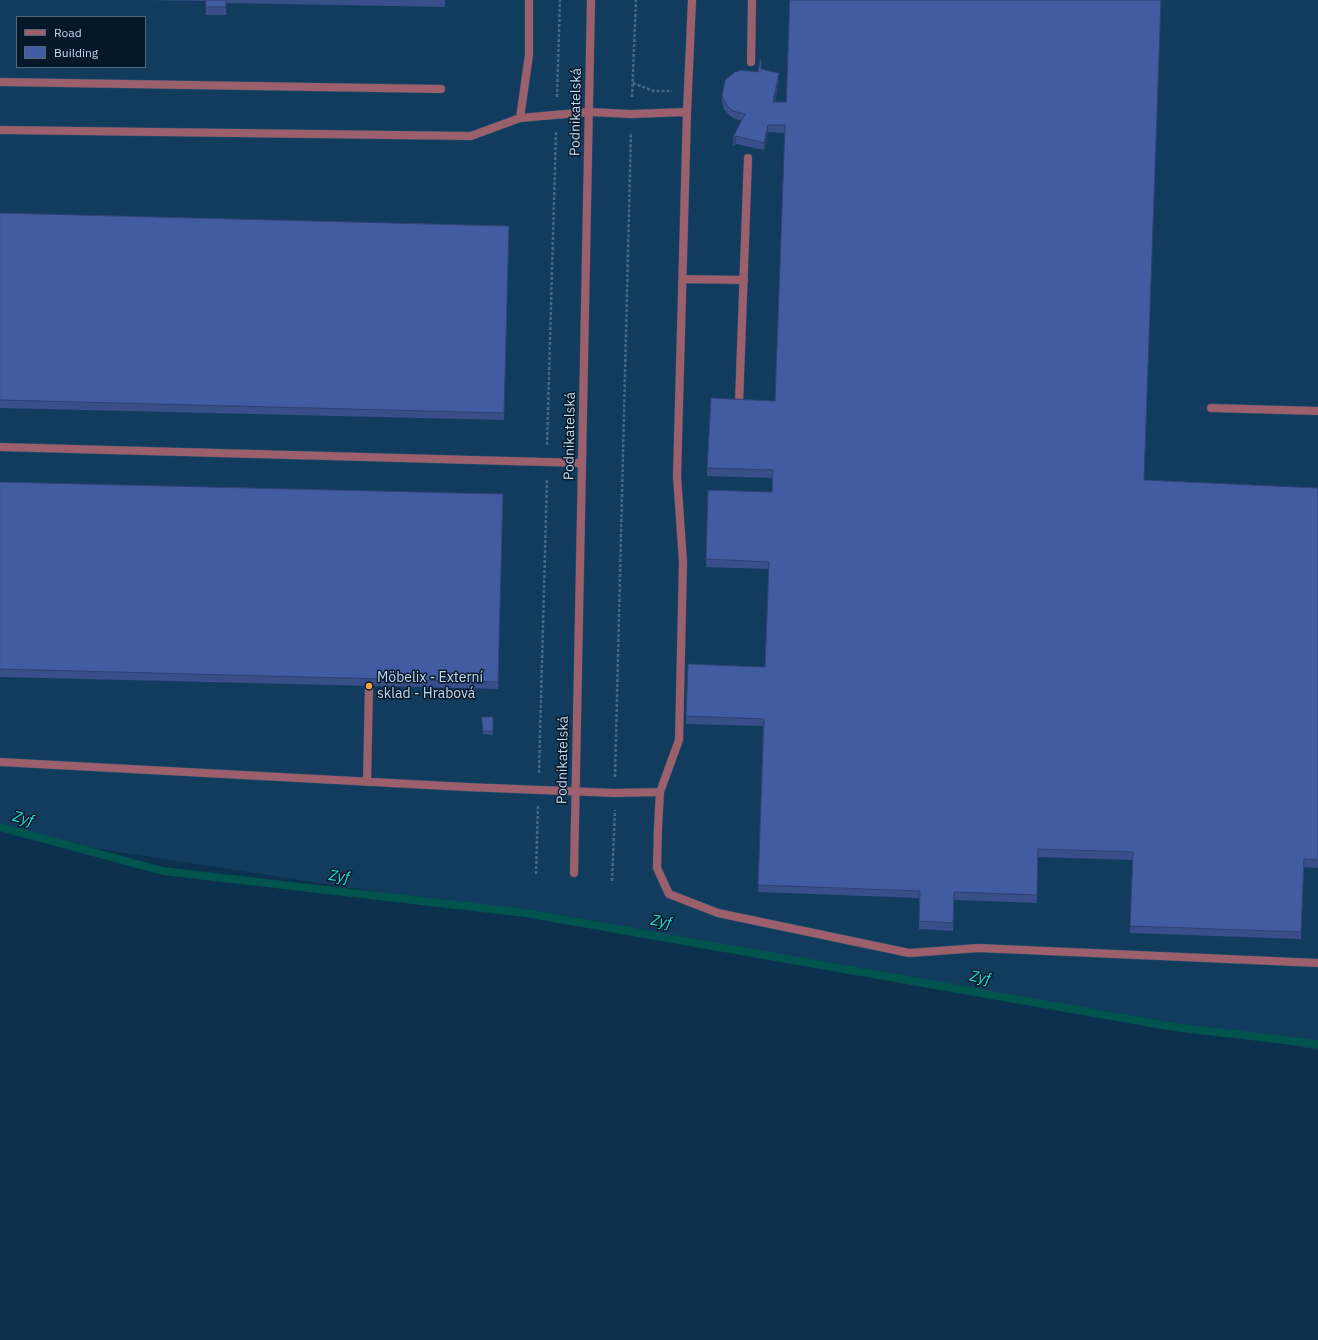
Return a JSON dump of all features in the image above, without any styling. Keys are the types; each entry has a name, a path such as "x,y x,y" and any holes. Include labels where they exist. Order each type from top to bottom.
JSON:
{"street":[{"path":"520,118 528,55 529,0"},
{"name":"Podnikatelská","path":"574,873 591,0"},
{"path":"692,0 687,112 677,476 683,562 679,740 660,792 657,868 669,894 718,913 909,953 979,948 1318,963"},
{"path":"751,62 752,0"},
{"path":"0,82 441,89"},
{"path":"0,130 471,136 520,118 589,112 631,114 687,112"},
{"path":"739,403 748,158"},
{"path":"682,278 744,280"},
{"path":"1211,408 1318,412"},
{"path":"0,447 582,463"},
{"path":"367,782 369,686"},
{"path":"0,762 576,792 660,792"}],"path":[{"path":"536,874 560,0"},
{"path":"612,881 631,114 636,0"},
{"path":"633,82 654,91 688,92"}],"shaded area":[{"path":"0,0 1318,0 1318,1050 591,925 41,840 0,828"}],"building":[{"path":"206,0 226,0 226,7 206,7"},
{"path":"790,0 1161,0 1144,480 1318,488 1318,860 1304,859 1301,932 1130,926 1133,852 1038,849 1037,895 954,892 953,923 919,921 920,891 758,885 764,719 686,716 688,664 765,667 769,562 706,559 708,490 772,492 773,470 707,468 711,398 775,401 785,125 768,125 764,143 736,136 734,138 733,137 745,114 733,111 728,107 722,95 725,80 735,72 742,70 758,72 761,60 761,69 779,73 773,102 786,102"},
{"path":"0,213 509,226 504,413 0,400"},
{"path":"0,482 503,494 498,682 0,669"},
{"path":"482,717 493,717 493,731 483,731"}],"waterway":[{"name":"Zyf","path":"0,827 163,871 525,913 1174,1027 1318,1044"}],"place":[{"name":"Möbelix - Externí sklad - Hrabová","path":"369,686"}]}
